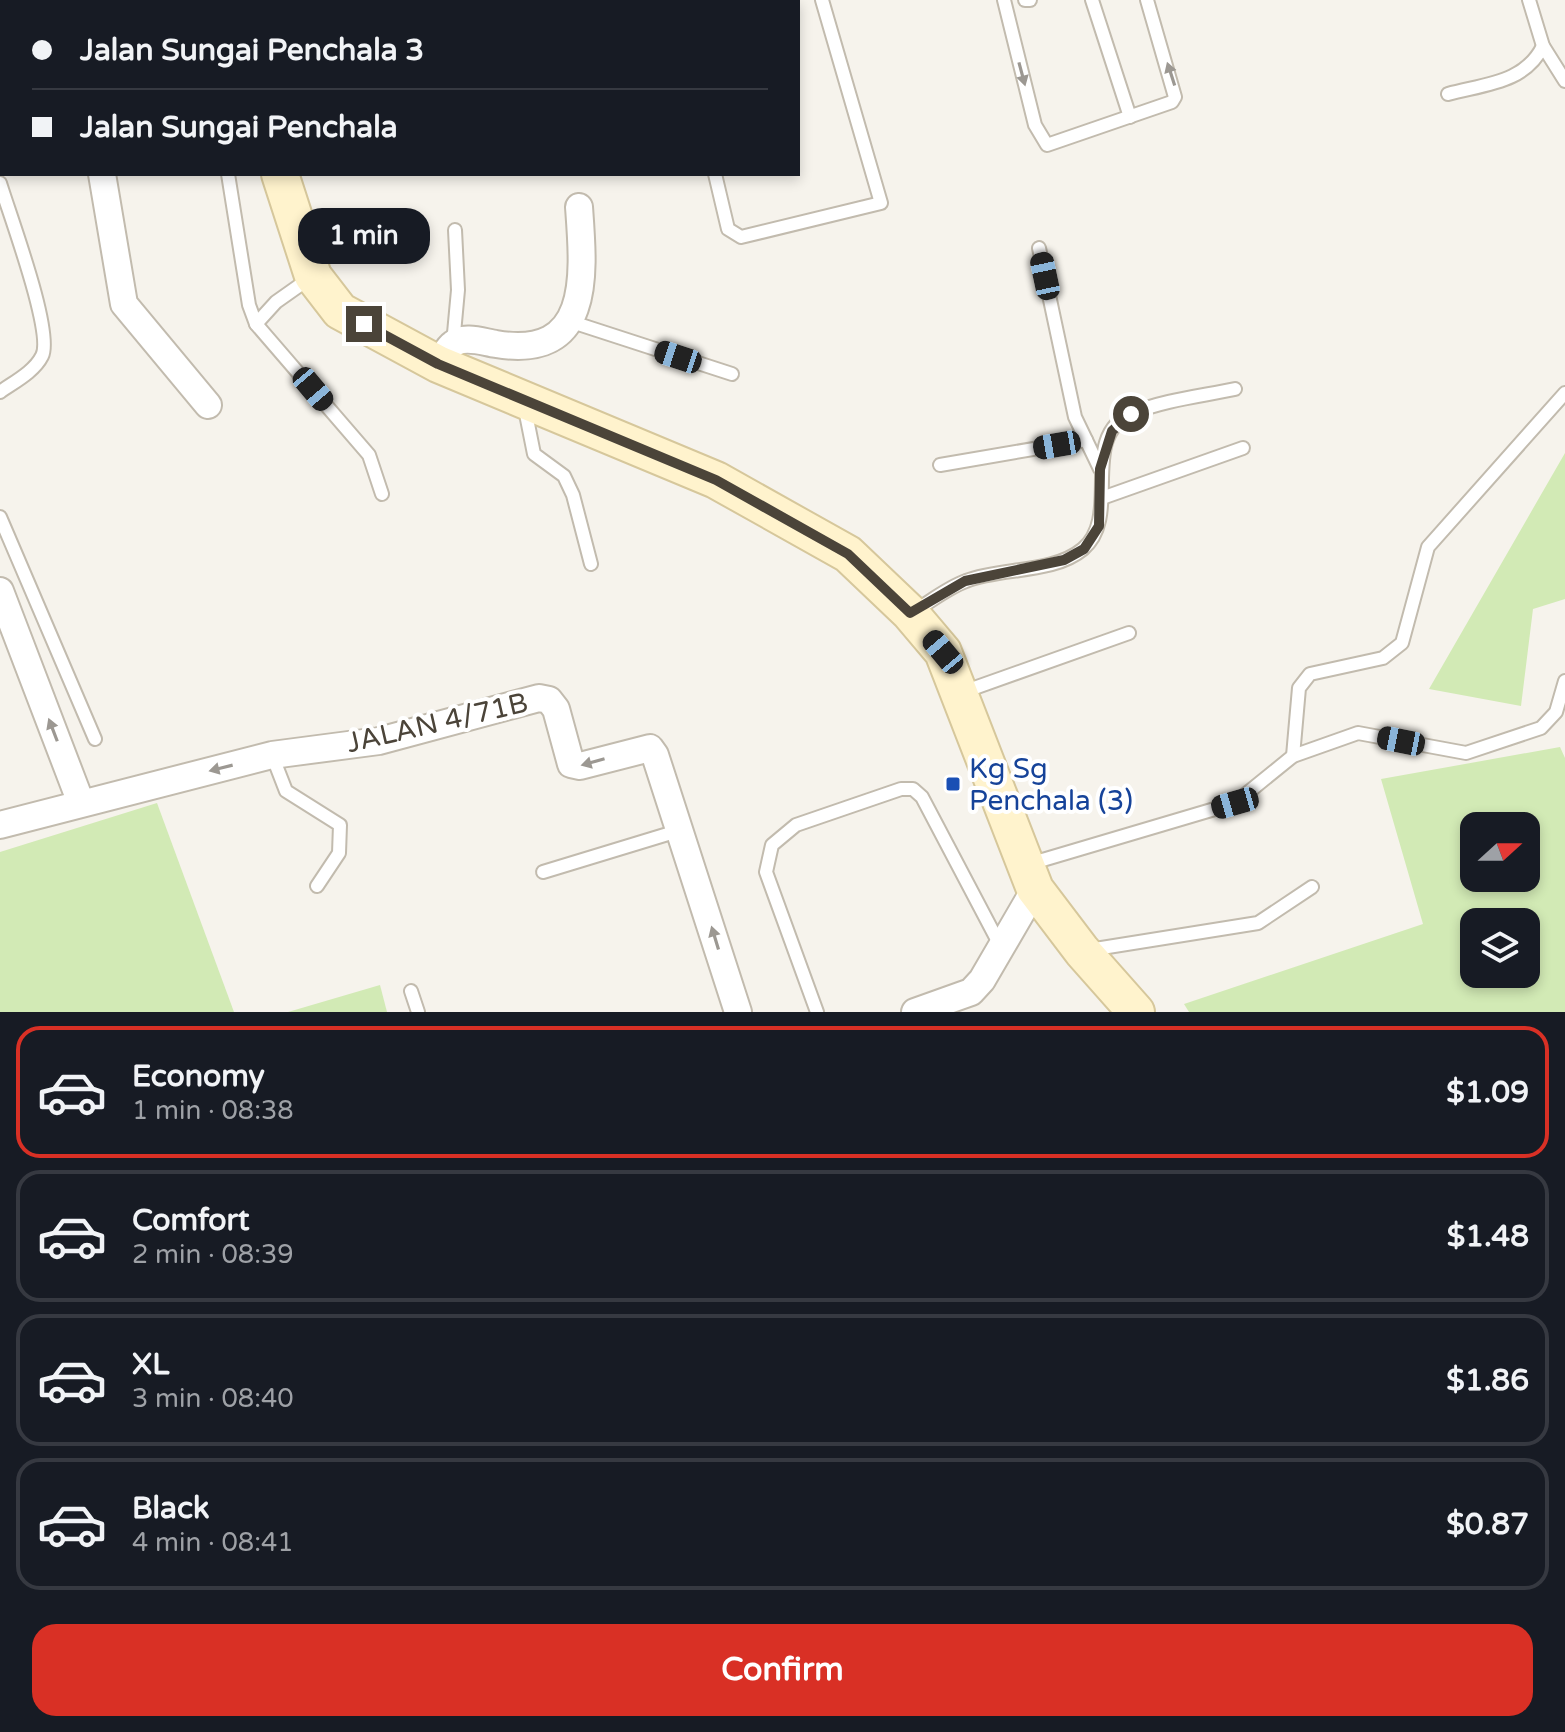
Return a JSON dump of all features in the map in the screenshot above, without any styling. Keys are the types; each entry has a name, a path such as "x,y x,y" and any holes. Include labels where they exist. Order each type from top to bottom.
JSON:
{"street":[{"path":"102,176 124,304 208,405"},
{"path":"281,176 313,276 340,311 446,354 523,401 716,480 848,554 910,613 943,652 1031,877 1082,951 1136,1012"},
{"path":"446,354 466,339 517,347 557,337 572,322 583,271 579,207"},
{"path":"0,591 81,803"},
{"name":"JALAN 4/71B","path":"0,825 272,755 379,741 539,698 549,700 556,709 571,764 580,766 650,748 681,830 738,1012"},
{"path":"915,1012 971,992 1001,947 1031,877"}],"lane":[{"path":"715,176 728,229 741,237 881,203 822,0"},
{"path":"1004,0 1035,125 1047,145 1130,117 1175,97 1176,89 1147,0"},
{"path":"1092,0 1130,117"},
{"path":"1529,0 1543,46 1565,81"},
{"path":"1448,94 1515,76 1534,65 1543,46"},
{"path":"228,176 249,305 256,324 369,455 382,494"},
{"path":"0,183 45,329 43,354 30,371 0,392"},
{"path":"446,354 458,290 455,230"},
{"path":"1039,248 1075,417 1100,469"},
{"path":"256,324 276,302 313,276"},
{"path":"572,322 732,374"},
{"path":"910,613 965,581 1064,560 1084,549 1099,526 1102,498 1100,469 1112,431 1131,414 1235,389"},
{"path":"1293,756 1299,688 1310,674 1383,658 1402,643 1428,547 1565,393"},
{"path":"523,401 534,454 564,476 591,564"},
{"path":"940,465 1086,440"},
{"path":"1102,498 1243,448"},
{"path":"0,517 95,739"},
{"path":"959,693 1129,633"},
{"path":"1031,877 1235,803 1293,756 1358,733 1466,753 1541,728 1556,712 1565,681"},
{"path":"272,755 286,791 340,825 339,853 317,886"},
{"path":"817,1012 766,872 772,845 796,825 901,789 913,789 922,797 1001,947"},
{"path":"543,872 681,830"},
{"path":"1082,951 1258,923 1312,887"},
{"path":"411,991 418,1012"}],"green space":[{"path":"1565,453 1565,599 1533,609 1521,706 1429,689"},
{"path":"1560,747 1565,758 1565,1012 1189,1012 1184,1004 1423,924 1381,779"},
{"path":"157,803 234,1012 0,1012 0,852"},
{"path":"380,985 387,1012 288,1012"}],"place":[{"name":"Kg Sg Penchala (3)","path":"953,784"}],"route":[{"path":"364,324 438,364 716,480 848,554 910,613 965,581 1064,560 1084,549 1099,526 1102,498 1100,469 1112,431 1131,414"}]}
